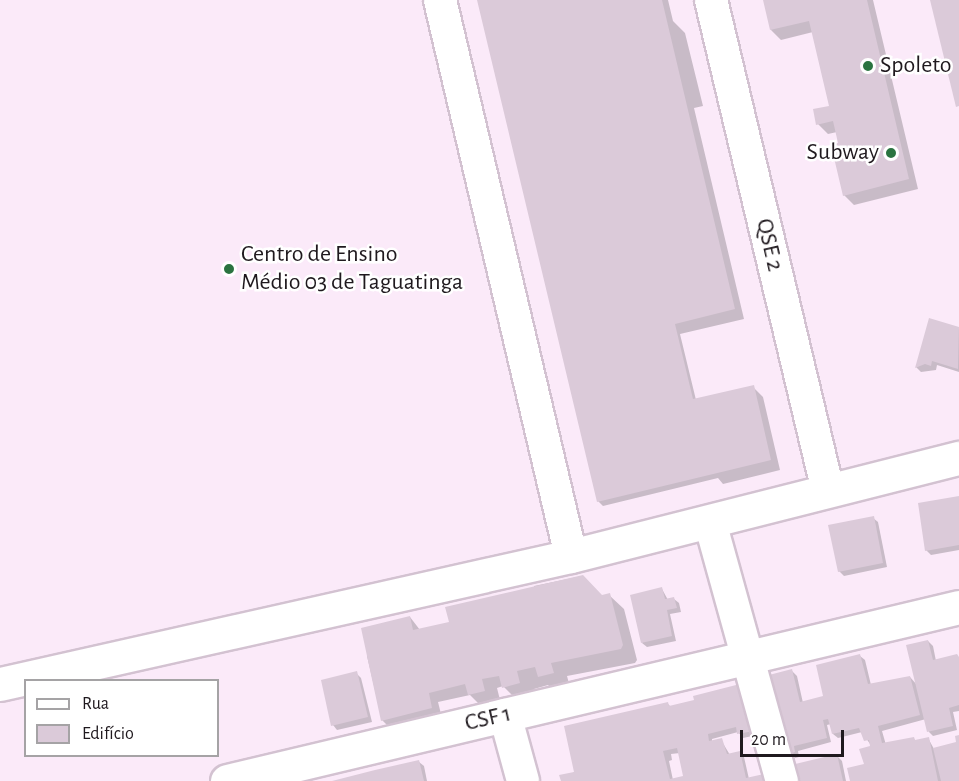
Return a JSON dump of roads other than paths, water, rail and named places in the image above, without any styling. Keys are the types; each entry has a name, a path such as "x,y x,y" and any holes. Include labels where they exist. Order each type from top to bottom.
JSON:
{"street":[{"path":"440,0 571,556"},
{"name":"QSE 2","path":"711,0 828,490"},
{"path":"0,684 571,556 959,458"},
{"path":"710,522 750,658 782,781"},
{"name":"CSF 1","path":"227,781 959,608"},
{"path":"505,715 523,781"}],"place":[{"name":"Spoleto","path":"868,66"},
{"name":"Subway","path":"891,153"},
{"name":"Centro de Ensino Médio 03 de Taguatinga","path":"229,269"}]}
